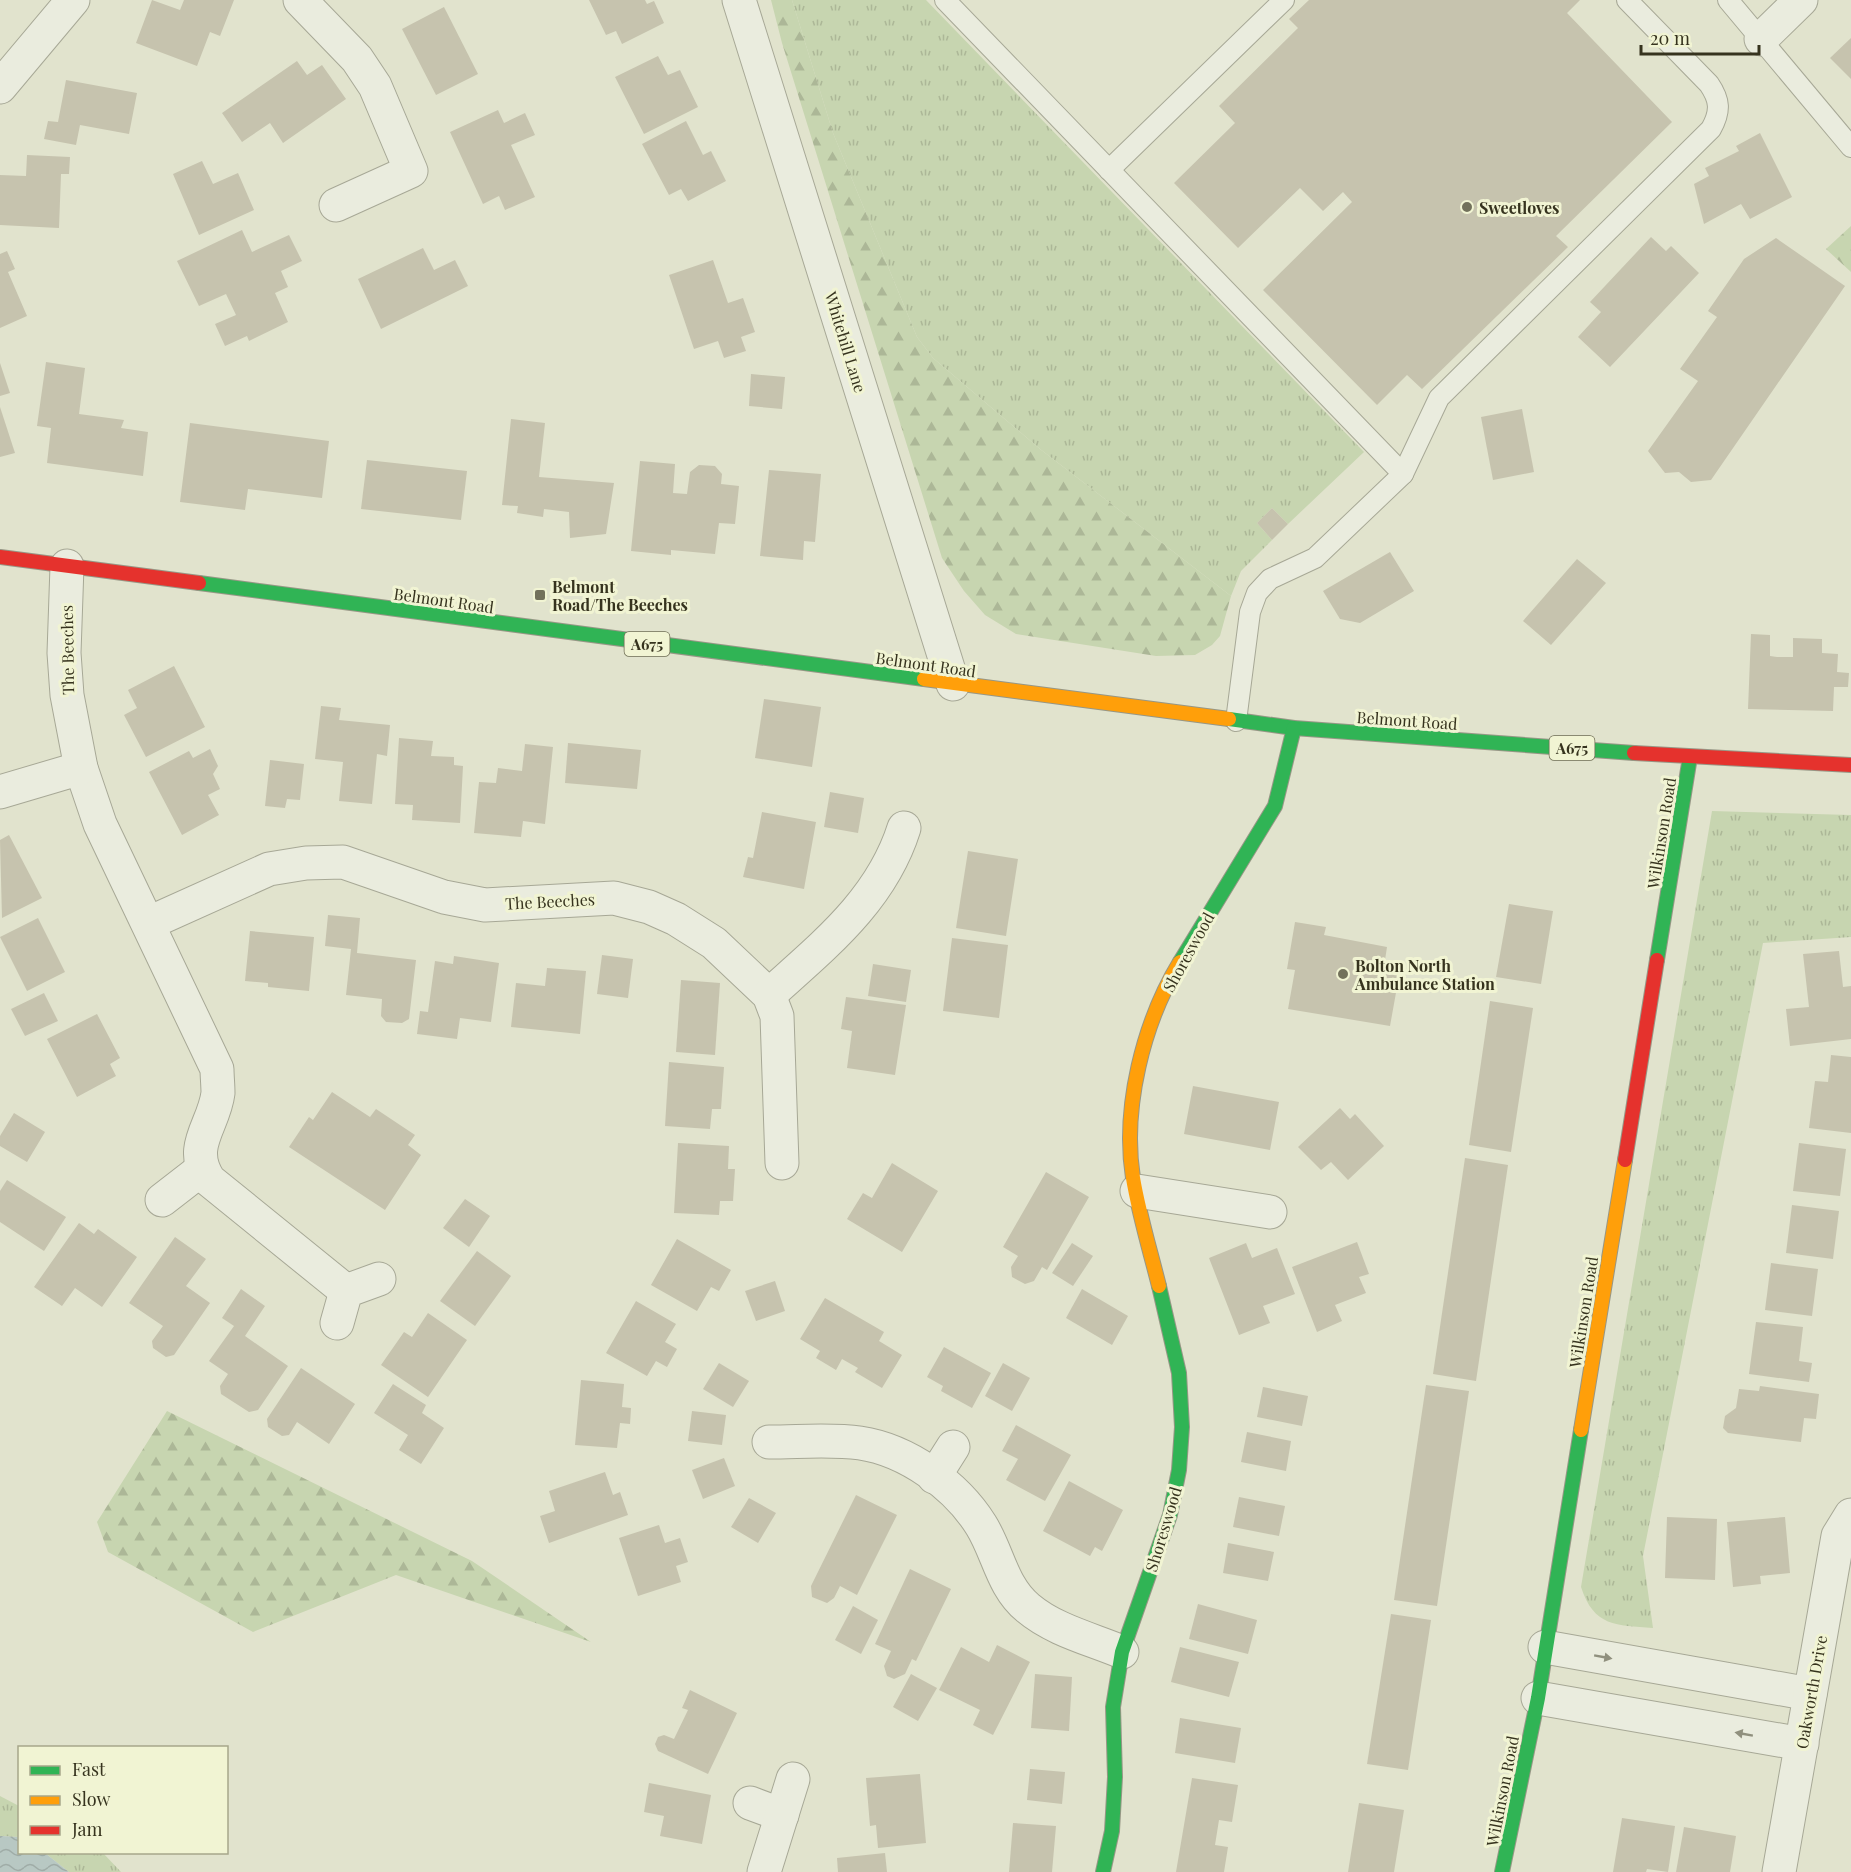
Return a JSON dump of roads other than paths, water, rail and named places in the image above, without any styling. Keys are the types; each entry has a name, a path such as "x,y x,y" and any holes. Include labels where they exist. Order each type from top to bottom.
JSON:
{"street":[{"path":"0,87 73,0"},
{"path":"300,0 357,59 375,86 411,171 336,205"},
{"name":"Whitehill Lane","path":"739,0 953,684"},
{"path":"1761,39 1801,0"},
{"name":"Belmont Road","path":"0,558 1294,728 1690,757 1851,765"},
{"name":"The Beeches","path":"67,566 64,653 67,695 81,768 100,824 217,1069 218,1094 202,1137 200,1154 202,1169"},
{"name":"Shoreswood","path":"1103,1872 1112,1832 1115,1777 1113,1707 1122,1652 1170,1515 1179,1470 1182,1427 1179,1373 1133,1177 1131,1125 1136,1070 1168,982 1275,806 1294,728"},
{"name":"Wilkinson Road","path":"1503,1872 1538,1698 1690,757"},
{"path":"0,792 81,768"},
{"path":"769,995 836,934 871,897 896,855 904,828"},
{"name":"The Beeches","path":"149,923 269,869 306,863 343,862 444,897 485,905 614,898 649,907 676,919 714,942 769,995 777,1016 782,1163"},
{"path":"162,1200 202,1169 209,1180 346,1291"},
{"path":"1137,1191 1270,1212"},
{"path":"346,1291 379,1279"},
{"path":"337,1323 346,1291"},
{"path":"769,1442 858,1443 878,1447 910,1461 956,1493 981,1526 1007,1582 1026,1607 1052,1624 1122,1652"},
{"path":"934,1477 953,1447"},
{"name":"Oakworth Drive","path":"1779,1872 1838,1536 1851,1515"},
{"path":"1545,1647 1810,1694"},
{"path":"1538,1698 1802,1744"},
{"path":"764,1872 793,1779"},
{"path":"750,1803 782,1815"}],"lane":[{"path":"945,0 1403,474"},
{"path":"1109,170 1284,0"},
{"path":"1236,721 1250,612 1257,594 1270,579 1315,558 1403,474 1439,398 1711,129 1719,116 1718,98 1709,84 1627,0"},
{"path":"1728,0 1851,147"}],"water":[{"path":"0,1836 18,1837 18,1854 46,1854 69,1872 0,1872"}],"place":[{"name":"Sweetloves","path":"1467,207"},
{"name":"Belmont Road/The Beeches","path":"540,595"},
{"name":"Bolton North Ambulance Station","path":"1343,974"}]}
